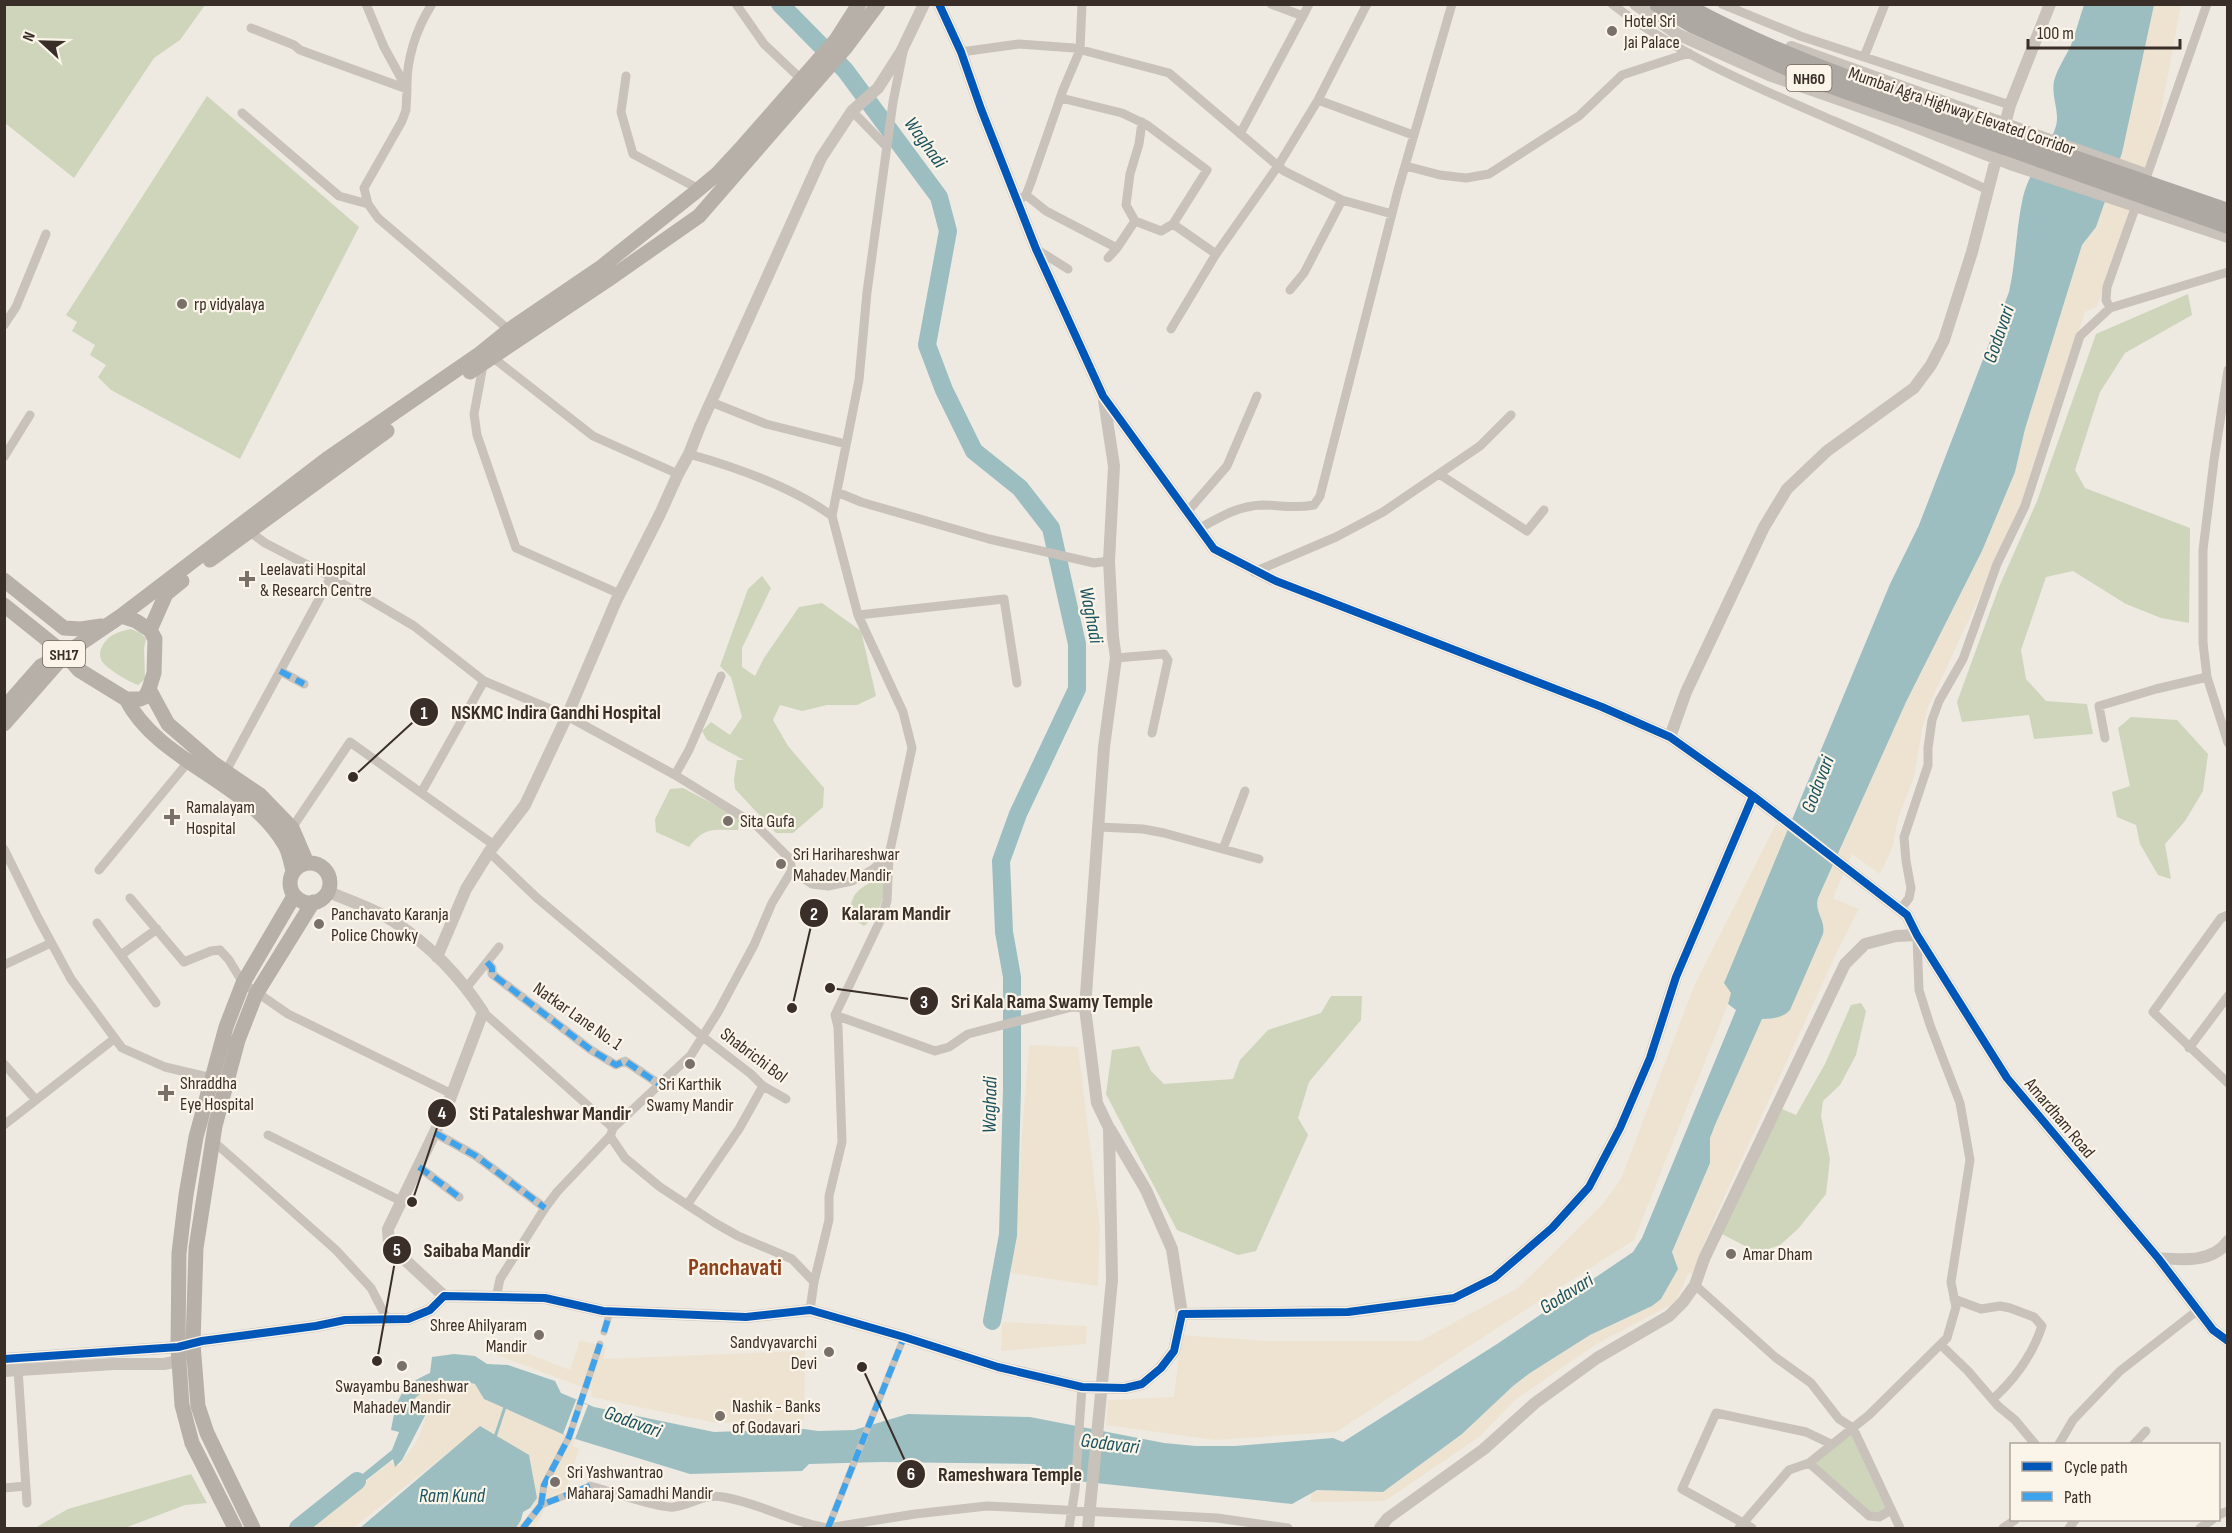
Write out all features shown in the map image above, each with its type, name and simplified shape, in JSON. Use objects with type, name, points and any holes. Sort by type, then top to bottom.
[{"type":"highway","name":"Mumbai Agra Highway Elevated Corridor","points":[[1657,4],[1694,26],[1814,80],[2228,226]]},
{"type":"highway","name":"Mumbai Agra Highway Elevated Corridor","points":[[1683,4],[1714,22],[1834,73],[2226,206]]},
{"type":"main road","points":[[841,44],[859,4]]},
{"type":"main road","points":[[150,630],[166,594],[446,388],[485,356],[509,330],[600,268],[699,189],[878,4]]},
{"type":"main road","points":[[4,708],[41,666],[65,654],[121,616],[294,483],[699,216],[809,77]]},
{"type":"main road","points":[[4,579],[64,628],[81,629],[105,626]]},
{"type":"main road","name":"SH17","points":[[4,605],[65,654],[79,670],[126,699]]},
{"type":"main road","points":[[121,616],[136,621],[150,630],[156,644],[156,662],[145,697],[126,699],[134,713],[155,735],[259,812],[286,846],[293,871],[290,884],[294,896],[306,903],[319,902],[329,892],[331,885],[328,872],[317,863],[307,863],[293,871]]},
{"type":"main road","points":[[4,724],[65,654]]},
{"type":"main road","points":[[149,689],[168,724],[189,744],[260,795],[292,828],[307,863]]},
{"type":"main road","points":[[234,1528],[192,1443],[182,1405],[183,1350],[179,1253],[196,1137],[226,1027],[243,983],[294,896]]},
{"type":"main road","points":[[252,1528],[207,1433],[183,1350],[213,1141],[238,1040],[256,994],[314,902]]},
{"type":"street","points":[[366,4],[384,47],[407,89]]},
{"type":"street","points":[[432,4],[418,32],[406,71],[406,110],[402,121],[364,188],[368,204],[378,218],[509,330]]},
{"type":"street","points":[[736,4],[764,44],[809,77]]},
{"type":"street","points":[[437,957],[466,889],[492,848],[525,805],[620,594],[689,454],[821,158],[852,111],[878,88],[905,44],[924,4]]},
{"type":"street","points":[[483,1012],[452,1094],[388,1229],[389,1245],[444,1296],[545,1298],[610,1312],[746,1317],[810,1310],[998,1367],[1082,1387],[1125,1388],[1142,1384],[1161,1368],[1173,1351],[1182,1314],[1172,1249],[1146,1190],[1109,1128],[1097,1103],[1085,1008],[1104,747],[1116,658],[1109,561],[1114,466],[1103,396],[1036,249],[1022,198],[981,109],[961,52],[939,4]]},
{"type":"street","points":[[1022,198],[1080,50],[1082,4]]},
{"type":"street","points":[[1271,4],[1303,16]]},
{"type":"street","points":[[1240,134],[1309,4]]},
{"type":"street","points":[[1171,329],[1216,254],[1278,166],[1318,100],[1367,4]]},
{"type":"street","points":[[1200,528],[1230,511],[1262,505],[1297,508],[1314,505],[1320,496],[1413,135],[1452,4]]},
{"type":"street","points":[[1612,4],[1655,34],[1689,53],[1780,97],[1988,190]]},
{"type":"street","points":[[1635,4],[1677,33],[1769,75],[1898,120],[1996,159],[2111,200],[2228,237]]},
{"type":"street","points":[[1698,4],[1720,18],[1782,44],[2025,130],[2226,206]]},
{"type":"street","points":[[1722,4],[1800,36],[2010,105]]},
{"type":"street","points":[[1864,57],[1885,4]]},
{"type":"street","points":[[1670,737],[1686,692],[1764,527],[1787,489],[1827,451],[1914,388],[1931,365],[1944,340],[1972,252],[2010,105],[2050,4]]},
{"type":"street","points":[[2110,308],[2106,300],[2107,287],[2207,4]]},
{"type":"street","points":[[251,28],[294,45],[300,50],[407,89]]},
{"type":"street","points":[[810,1310],[814,1282],[829,1220],[829,1196],[842,1142],[838,1027],[835,1015],[881,919],[887,901],[889,855],[912,748],[903,712],[858,615],[832,516],[859,380],[867,292],[893,102],[905,44]]},
{"type":"street","points":[[961,52],[1019,44],[1080,50],[1169,74],[1284,171],[1342,200],[1392,214]]},
{"type":"street","points":[[1406,166],[1440,175],[1466,178],[1489,174],[1579,116],[1622,75],[1689,53]]},
{"type":"street","points":[[626,76],[621,112],[633,154],[699,189]]},
{"type":"street","points":[[1060,98],[1122,113],[1142,122],[1207,170],[1173,224],[1161,231],[1135,221],[1126,205],[1130,174],[1139,144],[1142,122]]},
{"type":"street","points":[[1318,100],[1413,135]]},
{"type":"street","points":[[852,111],[888,144]]},
{"type":"street","points":[[242,113],[339,196],[368,204]]},
{"type":"street","points":[[1022,198],[1117,248]]},
{"type":"street","points":[[1290,290],[1304,273],[1342,200]]},
{"type":"street","points":[[1108,258],[1135,221]]},
{"type":"street","points":[[1173,224],[1216,254]]},
{"type":"street","points":[[4,325],[16,307],[46,234]]},
{"type":"street","points":[[1036,249],[1068,268]]},
{"type":"street","points":[[1900,910],[1909,898],[1911,888],[1904,837],[1928,765],[1928,748],[1936,710],[1963,659],[1997,564],[2025,506],[2080,336],[2110,308],[2228,272]]},
{"type":"street","points":[[620,594],[516,548],[477,435],[474,414],[485,356],[593,436],[678,474]]},
{"type":"street","points":[[2228,370],[2203,550],[2203,643],[2207,677],[2228,743]]},
{"type":"street","name":"Amardham Road","points":[[1103,396],[1214,549],[1254,572],[1602,707],[1670,737],[1753,796],[1907,915],[1917,935],[2007,1078],[2158,1258],[2213,1330],[2228,1341]]},
{"type":"street","points":[[1187,512],[1227,466],[1257,396]]},
{"type":"street","points":[[711,402],[766,424],[846,444]]},
{"type":"street","points":[[4,457],[30,415]]},
{"type":"street","points":[[1254,572],[1336,537],[1383,512],[1480,446],[1510,415]]},
{"type":"street","points":[[689,454],[751,474],[815,503],[832,516]]},
{"type":"street","points":[[1439,474],[1527,531],[1544,510]]},
{"type":"street","points":[[837,492],[861,502],[989,539],[1094,563],[1109,561]]},
{"type":"street","points":[[250,532],[414,626],[484,681],[567,716],[675,775],[756,825],[789,858],[792,870],[812,884],[828,886],[852,881],[872,870],[889,855]]},
{"type":"street","points":[[226,771],[331,577]]},
{"type":"street","points":[[858,615],[1004,599],[1017,683]]},
{"type":"street","points":[[1116,658],[1164,654],[1168,660],[1152,732]]},
{"type":"street","points":[[280,671],[303,684]]},
{"type":"street","points":[[675,775],[689,750],[721,675]]},
{"type":"street","points":[[2105,738],[2099,706],[2207,677]]},
{"type":"street","points":[[421,793],[484,681]]},
{"type":"street","name":"Shabrichi Bol","points":[[292,828],[350,742],[492,848],[537,898],[763,1086],[786,1099]]},
{"type":"street","points":[[99,870],[189,761]]},
{"type":"street","points":[[1223,849],[1245,791]]},
{"type":"street","points":[[1182,1314],[1348,1312],[1386,1309],[1454,1298],[1494,1278],[1552,1228],[1589,1187],[1620,1128],[1650,1058],[1676,977],[1753,796]]},
{"type":"street","points":[[1098,827],[1143,829],[1164,833],[1259,859]]},
{"type":"street","points":[[4,849],[71,980],[122,1048],[165,1067],[212,1078]]},
{"type":"street","points":[[496,1298],[500,1279],[557,1192],[612,1132],[691,1055],[723,1002],[754,945],[772,903],[792,870]]},
{"type":"street","points":[[329,892],[395,922],[437,957],[466,987],[483,1012],[612,1132],[625,1158],[660,1187],[738,1236],[792,1259],[814,1282]]},
{"type":"street","points":[[130,898],[184,962],[211,951],[220,950],[243,983],[288,1014],[452,1094]]},
{"type":"street","points":[[2228,915],[2221,918],[2153,1012],[2228,1083]]},
{"type":"street","points":[[97,922],[156,1003]]},
{"type":"street","points":[[121,955],[157,929]]},
{"type":"street","points":[[1380,1528],[1388,1518],[1484,1449],[1535,1403],[1597,1358],[1669,1316],[1683,1302],[1695,1285],[1704,1259],[1845,964],[1865,944],[1896,936],[1917,935],[1919,990],[1929,1025],[1960,1103],[1970,1160],[1951,1282],[1956,1307],[1947,1338],[1869,1415],[1809,1463],[1789,1470],[1741,1526]]},
{"type":"street","points":[[4,965],[51,943]]},
{"type":"street","points":[[466,987],[499,947]]},
{"type":"street","name":"Natkar Lane No. 1","points":[[487,962],[492,968],[492,974],[591,1050],[616,1065],[625,1061],[659,1084]]},
{"type":"street","points":[[2189,1048],[2228,996]]},
{"type":"street","points":[[835,1015],[936,1051],[949,1047],[969,1034],[1072,1007],[1085,1008]]},
{"type":"street","points":[[4,1125],[114,1039]]},
{"type":"street","points":[[4,1064],[36,1100]]},
{"type":"street","points":[[687,1206],[739,1129],[763,1086]]},
{"type":"street","points":[[1088,1528],[1112,1280],[1109,1128]]},
{"type":"street","points":[[435,1132],[476,1156],[545,1208]]},
{"type":"street","points":[[268,1135],[401,1201]]},
{"type":"street","points":[[213,1141],[336,1250],[371,1288],[387,1319]]},
{"type":"street","points":[[419,1167],[459,1197]]},
{"type":"street","points":[[2158,1258],[2189,1261],[2221,1251],[2228,1241]]},
{"type":"street","points":[[1695,1285],[1775,1357],[1811,1383],[1839,1419],[1853,1428],[1900,1528]]},
{"type":"street","points":[[4,1371],[164,1364],[183,1350],[202,1341],[345,1320],[408,1319],[430,1310],[444,1296]]},
{"type":"street","points":[[1954,1299],[1981,1309],[2000,1306],[2010,1308],[2034,1317],[2042,1326],[2028,1359],[2012,1381],[1993,1400]]},
{"type":"street","points":[[2060,1443],[2073,1420],[2120,1371],[2198,1310]]},
{"type":"street","points":[[604,1332],[610,1312]]},
{"type":"street","points":[[828,1528],[904,1337]]},
{"type":"street","points":[[523,1528],[541,1505],[549,1472],[569,1437],[600,1344]]},
{"type":"street","points":[[1941,1345],[2015,1420],[2034,1443]]},
{"type":"street","points":[[4,1359],[183,1350]]},
{"type":"street","points":[[18,1369],[27,1503]]},
{"type":"street","points":[[1070,1528],[1082,1387]]},
{"type":"street","points":[[1752,1528],[1741,1526],[1682,1489],[1716,1413],[1806,1432],[1831,1444]]},
{"type":"street","points":[[2135,1443],[2146,1431]]},
{"type":"street","points":[[1809,1463],[1869,1516],[1879,1517],[1891,1510]]},
{"type":"street","points":[[4,1488],[26,1486]]},
{"type":"street","points":[[541,1505],[590,1486],[674,1507],[701,1497],[721,1496],[758,1505],[815,1526],[828,1528],[915,1514],[987,1506],[1217,1518],[1288,1528]]},
{"type":"green space","points":[[4,5],[205,5],[180,40],[154,58],[74,178],[5,123]]},
{"type":"green space","points":[[207,96],[359,227],[240,459],[111,390],[98,377],[106,365],[90,355],[95,345],[72,331],[77,322],[66,315]]},
{"type":"green space","points":[[2188,294],[2192,315],[2125,353],[2100,392],[2075,470],[2085,488],[2190,528],[2189,623],[2161,618],[2126,604],[2073,571],[2046,577],[2021,650],[2026,679],[2046,701],[2087,704],[2093,734],[2034,739],[2029,715],[1962,722],[1957,702],[1999,587],[2037,501],[2096,334]]},
{"type":"green space","points":[[762,576],[771,588],[742,648],[742,667],[755,676],[764,658],[799,607],[822,603],[861,631],[876,696],[857,705],[827,705],[802,711],[780,705],[773,720],[788,746],[824,788],[823,807],[793,833],[776,833],[735,789],[737,760],[744,760],[707,740],[702,731],[711,722],[730,735],[742,717],[731,677],[720,666],[748,589]]},
{"type":"green space","points":[[131,629],[141,633],[146,639],[145,679],[138,685],[107,667],[100,656],[102,646],[109,638]]},
{"type":"green space","points":[[2131,717],[2177,720],[2208,754],[2203,791],[2185,821],[2165,844],[2171,879],[2158,875],[2140,844],[2136,825],[2117,817],[2112,792],[2130,786],[2118,728]]},
{"type":"green space","points":[[683,788],[740,818],[738,830],[705,832],[689,847],[656,832],[655,819],[670,789]]},
{"type":"green space","points":[[881,877],[886,885],[881,903],[877,912],[864,926],[850,917],[852,901],[858,891]]},
{"type":"green space","points":[[1331,996],[1362,996],[1361,1020],[1309,1082],[1298,1118],[1308,1135],[1256,1251],[1238,1255],[1177,1230],[1106,1094],[1112,1050],[1139,1046],[1151,1071],[1164,1084],[1233,1079],[1240,1060],[1268,1030],[1321,1013]]},
{"type":"green space","points":[[1861,1003],[1866,1011],[1856,1055],[1840,1085],[1823,1101],[1821,1116],[1830,1159],[1826,1194],[1798,1229],[1780,1245],[1752,1255],[1749,1248],[1720,1233],[1782,1109],[1796,1115],[1825,1064],[1851,1005]]},
{"type":"green space","points":[[1851,1432],[1888,1509],[1879,1515],[1870,1512],[1812,1463]]},
{"type":"green space","points":[[191,1474],[207,1503],[185,1505],[125,1528],[35,1528],[68,1509]]},
{"type":"shaded area","points":[[2154,5],[2181,5],[2156,139],[2097,306],[2085,312],[2026,497],[1928,707],[1914,778],[1898,818],[1893,846],[1880,874],[1852,854],[1833,898],[1859,909],[1715,1217],[1692,1275],[1688,1273],[1676,1302],[1595,1345],[1515,1400],[1479,1437],[1385,1501],[1310,1502],[1311,1494],[1317,1490],[1383,1492],[1462,1434],[1530,1373],[1590,1335],[1652,1306],[1710,1163],[1710,1138],[1715,1125],[1762,1018],[1816,907],[1906,702],[1982,551],[2015,472],[2025,429],[2082,245],[2096,227]]},
{"type":"shaded area","points":[[1776,824],[1787,831],[1760,896],[1728,1004],[1634,1240],[1336,1432],[1215,1440],[1106,1425],[1108,1400],[1174,1397],[1181,1335],[1267,1341],[1420,1341],[1518,1288],[1601,1206],[1621,1179],[1694,986]]},
{"type":"shaded area","points":[[1029,1045],[1078,1047],[1100,1227],[1098,1286],[1011,1273]]},
{"type":"shaded area","points":[[1002,1322],[1087,1326],[1086,1344],[1001,1351]]},
{"type":"shaded area","points":[[580,1340],[606,1347],[603,1359],[805,1351],[804,1420],[716,1423],[591,1397],[592,1391],[492,1353],[496,1341],[570,1370]]},
{"type":"shaded area","points":[[467,1382],[475,1384],[481,1391],[575,1439],[573,1446],[579,1449],[566,1490],[551,1496],[535,1528],[516,1528],[521,1520],[525,1523],[533,1511],[530,1508],[537,1498],[480,1427],[353,1528],[310,1528],[390,1462],[399,1466],[418,1439],[429,1408],[413,1400],[423,1391],[439,1384]]},
{"type":"water","points":[[2084,5],[2154,5],[2122,153],[2096,227],[2082,245],[2025,429],[2015,472],[1982,551],[1906,702],[1818,898],[1823,934],[1790,1010],[1781,1016],[1762,1019],[1715,1125],[1710,1138],[1710,1163],[1672,1252],[1678,1269],[1661,1299],[1652,1306],[1590,1335],[1530,1373],[1462,1434],[1383,1492],[1317,1490],[1292,1504],[1049,1478],[1035,1464],[881,1462],[809,1464],[802,1471],[690,1474],[569,1437],[484,1399],[475,1384],[450,1382],[426,1390],[413,1400],[429,1408],[402,1460],[395,1467],[393,1459],[342,1499],[338,1494],[392,1450],[399,1432],[391,1430],[401,1395],[412,1383],[430,1373],[432,1357],[454,1354],[475,1356],[487,1364],[508,1365],[555,1381],[561,1393],[594,1407],[714,1432],[854,1430],[908,1414],[1030,1417],[1164,1443],[1196,1446],[1235,1446],[1333,1438],[1343,1442],[1497,1344],[1633,1252],[1642,1238],[1736,1010],[1728,1004],[1731,993],[1724,983],[1890,584],[1919,525],[2009,292],[2023,197],[2056,126],[2054,81],[2073,40]]},
{"type":"water","name":"Ram Kund","points":[[480,1426],[529,1455],[537,1498],[530,1508],[523,1512],[516,1528],[360,1528]]},
{"type":"pier","points":[[576,1400],[588,1405],[575,1439],[563,1434]]},
{"type":"waterway","name":"Waghadi","points":[[780,4],[845,70],[939,197],[948,231],[927,345],[944,390],[974,451],[1020,488],[1051,528],[1077,644],[1077,689],[1018,814],[1001,861],[1004,932],[1012,977],[1012,1089],[1008,1235],[992,1321]]},
{"type":"waterway","points":[[495,1437],[505,1407]]},
{"type":"waterway","name":"Godavari","points":[[298,1528],[357,1481]]},
{"type":"marked path","points":[[280,671],[304,684]]},
{"type":"marked path","points":[[487,962],[492,968],[492,974],[591,1050],[616,1065],[625,1061],[659,1084]]},
{"type":"marked path","points":[[435,1133],[476,1156],[545,1208]]},
{"type":"marked path","points":[[419,1167],[459,1197]]},
{"type":"marked path","points":[[604,1332],[610,1312]]},
{"type":"marked path","points":[[828,1528],[904,1337]]},
{"type":"marked path","points":[[541,1505],[544,1485],[569,1437],[600,1344]]},
{"type":"marked path","points":[[523,1528],[541,1505],[590,1486]]},
{"type":"cycle path","points":[[939,4],[961,52],[1036,249],[1103,396],[1214,549],[1276,581],[1602,707],[1670,737],[1753,796],[1907,915],[1917,935],[2007,1078],[2158,1258],[2213,1330],[2228,1341]]},
{"type":"cycle path","points":[[4,1359],[178,1347],[202,1341],[345,1320],[408,1319],[430,1310],[444,1296],[545,1298],[603,1311],[746,1317],[810,1310],[998,1367],[1082,1387],[1125,1388],[1142,1384],[1161,1368],[1174,1351],[1182,1314],[1348,1312],[1454,1298],[1494,1278],[1552,1228],[1589,1187],[1620,1128],[1650,1058],[1676,977],[1753,796]]},
{"type":"place","name":"Hotel Sri Jai Palace","points":[[1612,31]]},
{"type":"place","name":"rp vidyalaya","points":[[182,304]]},
{"type":"place","name":"Leelavati Hospital & Research Centre","points":[[247,579]]},
{"type":"place","name":"NSKMC Indira Gandhi Hospital","points":[[353,777]]},
{"type":"place","name":"Ramalayam Hospital","points":[[172,817]]},
{"type":"place","name":"Sita Gufa","points":[[728,821]]},
{"type":"place","name":"Sri Harihareshwar Mahadev Mandir","points":[[781,864]]},
{"type":"place","name":"Panchavato Karanja Police Chowky","points":[[319,924]]},
{"type":"place","name":"Sri Kala Rama Swamy Temple","points":[[830,988]]},
{"type":"place","name":"Kalaram Mandir","points":[[792,1008]]},
{"type":"place","name":"Sri Karthik Swamy Mandir","points":[[690,1064]]},
{"type":"place","name":"Shraddha Eye Hospital","points":[[166,1093]]},
{"type":"place","name":"Sti Pataleshwar Mandir","points":[[412,1202]]},
{"type":"place","name":"Amar Dham","points":[[1731,1254]]},
{"type":"place","name":"Shree Ahilyaram Mandir","points":[[539,1335]]},
{"type":"place","name":"Sandvyavarchi Devi","points":[[829,1352]]},
{"type":"place","name":"Saibaba Mandir","points":[[377,1361]]},
{"type":"place","name":"Swayambu Baneshwar Mahadev Mandir","points":[[402,1366]]},
{"type":"place","name":"Rameshwara Temple","points":[[862,1367]]},
{"type":"place","name":"Nashik - Banks of Godavari","points":[[720,1416]]},
{"type":"place","name":"Sri Yashwantrao Maharaj Samadhi Mandir","points":[[555,1482]]},
{"type":"district","name":"Panchavati","points":[[735,1267]]}]
